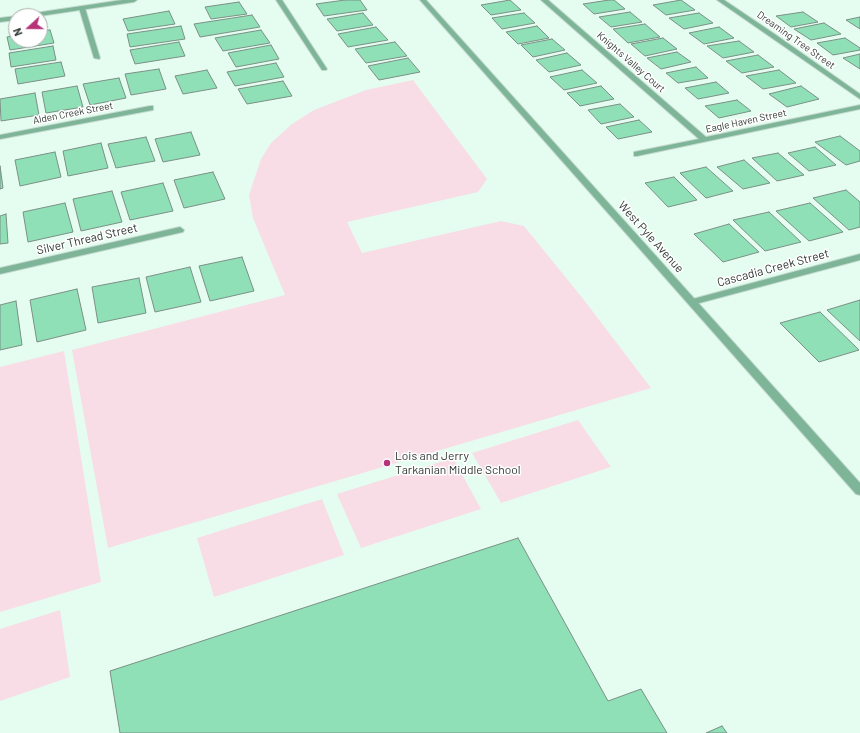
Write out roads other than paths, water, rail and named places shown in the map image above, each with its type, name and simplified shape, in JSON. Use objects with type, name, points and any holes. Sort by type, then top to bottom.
[{"type":"street","points":[[48,13],[134,0]]},
{"type":"street","points":[[279,0],[324,69]]},
{"type":"street","name":"West Pyle Avenue","points":[[423,0],[860,492]]},
{"type":"street","name":"Knights Valley Court","points":[[544,0],[705,140]]},
{"type":"street","name":"Dreaming Tree Street","points":[[720,0],[860,97]]},
{"type":"street","points":[[82,8],[97,58]]},
{"type":"street","name":"Eagle Haven Street","points":[[637,154],[860,107]]},
{"type":"street","name":"Alden Creek Street","points":[[0,137],[150,108]]},
{"type":"street","name":"Silver Thread Street","points":[[0,271],[180,230]]},
{"type":"street","name":"Cascadia Creek Street","points":[[692,302],[860,257]]},
{"type":"place","name":"Lois and Jerry Tarkanian Middle School","points":[[387,463]]}]
